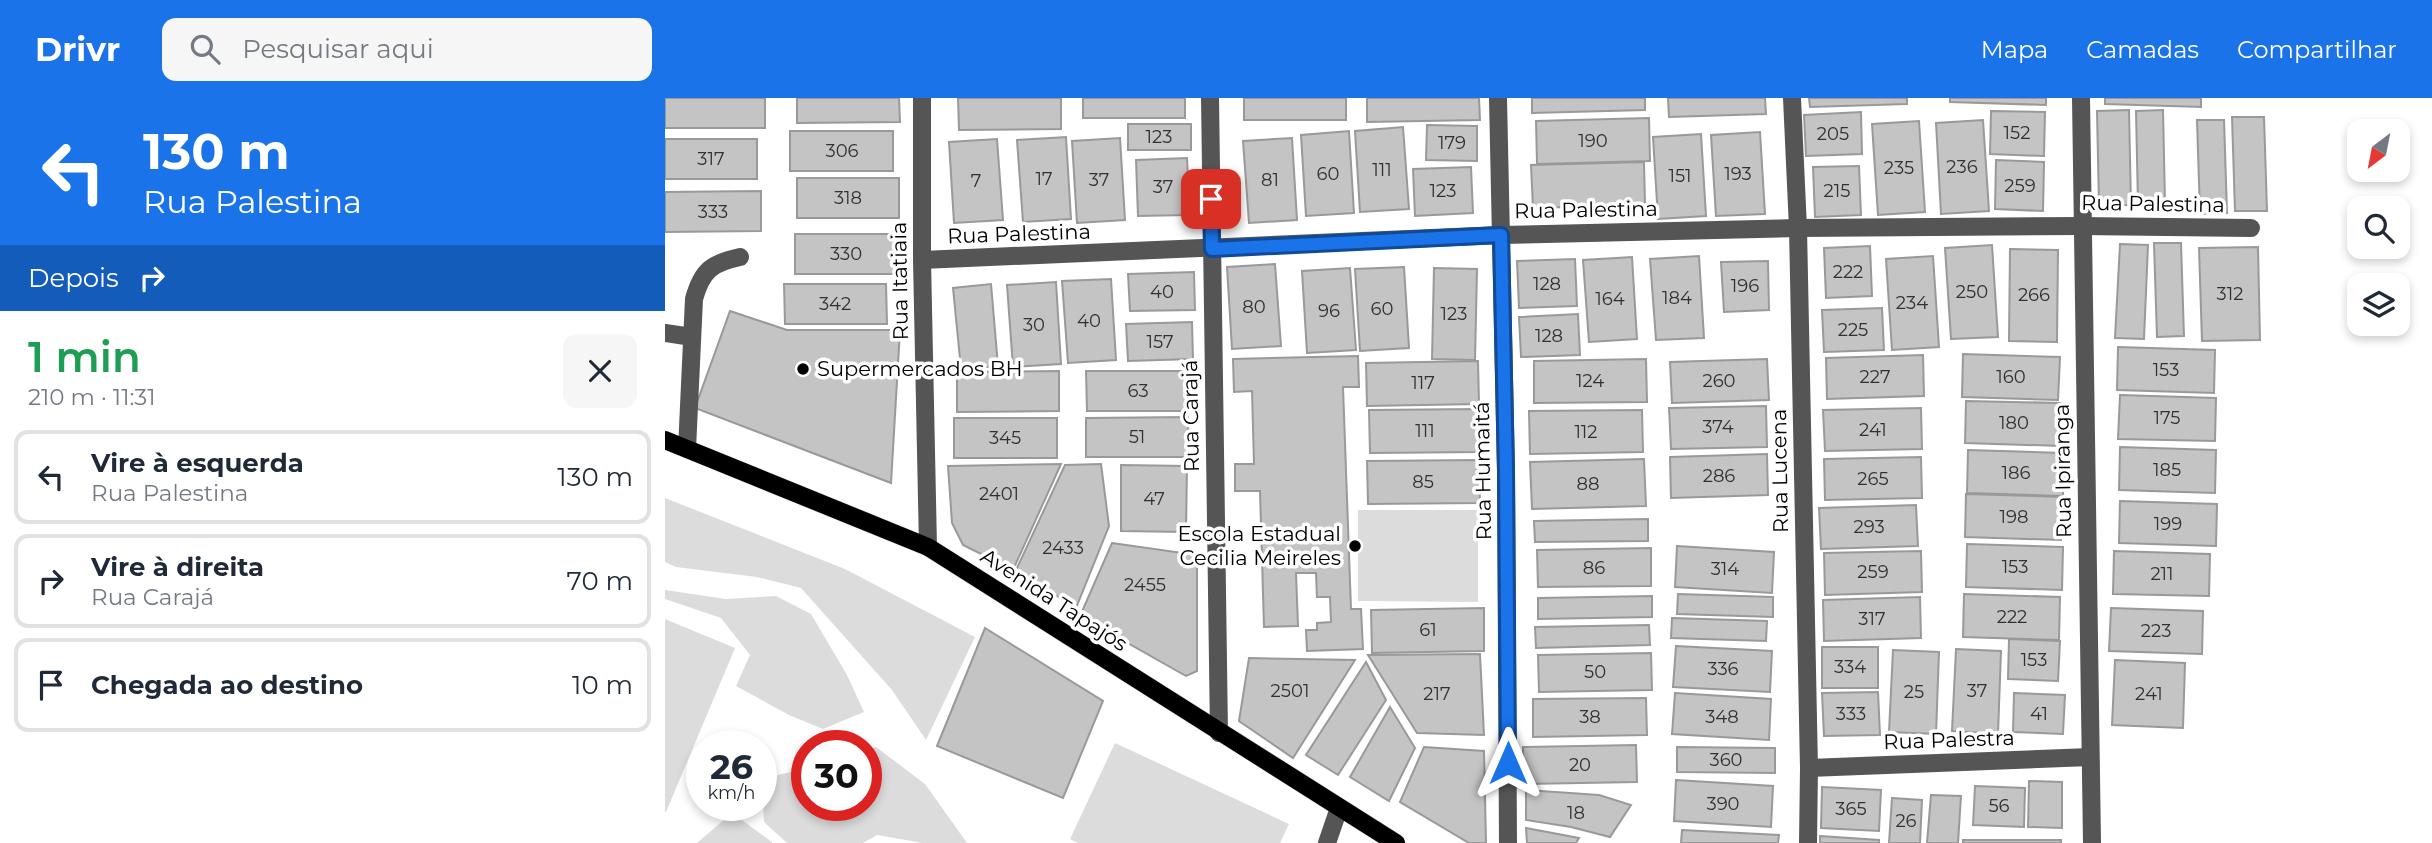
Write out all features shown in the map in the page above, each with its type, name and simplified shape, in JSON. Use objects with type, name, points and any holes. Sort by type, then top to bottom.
[{"type":"main road","name":"Avenida Tapajós","points":[[665,440],[929,547],[1396,843]]},
{"type":"street","name":"Rua Itatiaia","points":[[922,98],[922,260],[929,547]]},
{"type":"street","name":"Rua Carajá","points":[[1210,98],[1219,733]]},
{"type":"street","name":"Rua Humaitá","points":[[1498,98],[1506,471],[1508,843]]},
{"type":"street","name":"Rua Lucena","points":[[1792,98],[1798,228],[1809,768],[1808,843]]},
{"type":"street","name":"Rua Ipiranga","points":[[2081,98],[2092,843]]},
{"type":"street","name":"Rua Palestina","points":[[922,260],[1501,235],[1798,228],[2251,228]]},
{"type":"street","points":[[687,449],[694,299],[698,284],[708,270],[720,261],[740,257]]},
{"type":"street","points":[[665,333],[692,337]]},
{"type":"street","name":"Rua Palestra","points":[[1809,768],[2090,757]]},
{"type":"street","points":[[1327,843],[1339,808]]},
{"type":"shaded area","points":[[665,498],[845,569],[975,637],[926,740],[892,690],[801,588],[757,577],[676,567],[665,562]]},
{"type":"shaded area","points":[[1358,510],[1478,510],[1478,602],[1358,601]]},
{"type":"shaded area","points":[[665,590],[726,599],[776,596],[811,614],[847,675],[864,712],[823,729],[789,715],[736,686],[750,655],[721,618],[665,599]]},
{"type":"shaded area","points":[[665,619],[735,648],[700,730],[686,730],[686,764],[665,812]]},
{"type":"shaded area","points":[[1115,743],[1289,824],[1280,843],[1078,843],[1070,839]]},
{"type":"shaded area","points":[[882,752],[925,784],[967,843],[923,843],[877,835],[863,843],[787,843],[764,822],[777,821],[777,775],[791,772],[791,821],[882,821]]},
{"type":"shaded area","points":[[723,821],[743,821],[772,842],[772,843],[697,843]]},
{"type":"building","points":[[665,98],[765,98],[765,128],[665,128]]},
{"type":"building","points":[[797,98],[899,98],[900,122],[797,123]]},
{"type":"building","points":[[958,98],[1061,98],[1061,129],[959,130]]},
{"type":"building","points":[[1083,98],[1185,98],[1185,118],[1083,118]]},
{"type":"building","points":[[1244,98],[1346,98],[1346,120],[1244,120]]},
{"type":"building","points":[[1367,98],[1479,98],[1480,120],[1367,122]]},
{"type":"building","points":[[1532,98],[1645,98],[1645,110],[1532,113]]},
{"type":"building","points":[[1668,98],[1765,98],[1766,114],[1669,117]]},
{"type":"building","points":[[1809,98],[1907,98],[1907,104],[1810,107]]},
{"type":"building","points":[[1950,98],[2046,98],[2046,105],[1950,102]]},
{"type":"building","points":[[2105,98],[2201,98],[2201,107],[2105,104]]},
{"type":"building","points":[[2129,110],[2131,205],[2099,205],[2097,111]]},
{"type":"building","points":[[2163,110],[2165,204],[2138,205],[2136,111]]},
{"type":"building","points":[[1991,111],[2045,112],[2044,156],[1990,154]]},
{"type":"building","points":[[1861,112],[1862,154],[1806,156],[1804,115]]},
{"type":"building","points":[[2232,117],[2264,117],[2267,211],[2235,211]]},
{"type":"building","points":[[1649,118],[1650,161],[1537,164],[1536,121]]},
{"type":"building","points":[[1983,120],[1989,211],[1941,214],[1936,123]]},
{"type":"building","points":[[2197,120],[2224,120],[2227,213],[2200,214]]},
{"type":"building","points":[[1919,121],[1925,212],[1878,215],[1872,124]]},
{"type":"building","points":[[1128,124],[1191,124],[1191,150],[1128,150]]},
{"type":"building","points":[[1427,125],[1477,126],[1477,161],[1426,160]]},
{"type":"building","points":[[1403,127],[1409,209],[1360,212],[1355,131]]},
{"type":"building","points":[[790,131],[893,131],[893,171],[790,171]]},
{"type":"building","points":[[1349,131],[1354,213],[1306,216],[1301,135]]},
{"type":"building","points":[[1760,132],[1765,214],[1716,216],[1711,135]]},
{"type":"building","points":[[1701,134],[1706,216],[1658,219],[1653,137]]},
{"type":"building","points":[[1066,137],[1071,219],[1023,222],[1017,140]]},
{"type":"building","points":[[1120,138],[1125,220],[1077,223],[1072,141]]},
{"type":"building","points":[[1292,138],[1297,220],[1249,223],[1243,141]]},
{"type":"building","points":[[665,139],[757,139],[757,179],[665,179]]},
{"type":"building","points":[[997,139],[1003,220],[954,223],[949,142]]},
{"type":"building","points":[[1187,158],[1190,215],[1138,216],[1136,160]]},
{"type":"building","points":[[1996,160],[2044,162],[2043,211],[1995,209]]},
{"type":"building","points":[[1644,162],[1645,205],[1533,208],[1531,165]]},
{"type":"building","points":[[1859,166],[1861,215],[1815,217],[1813,167]]},
{"type":"building","points":[[1471,167],[1473,213],[1415,216],[1413,169]]},
{"type":"building","points":[[797,178],[899,178],[899,218],[797,218]]},
{"type":"building","points":[[761,191],[761,231],[665,232],[665,192]]},
{"type":"building","points":[[795,234],[897,234],[897,274],[795,274]]},
{"type":"building","points":[[2154,243],[2181,243],[2184,336],[2157,337]]},
{"type":"building","points":[[2120,244],[2148,245],[2144,339],[2115,338]]},
{"type":"building","points":[[1992,245],[1998,337],[1951,339],[1945,248]]},
{"type":"building","points":[[1870,246],[1872,296],[1826,298],[1824,248]]},
{"type":"building","points":[[2258,247],[2260,340],[2202,341],[2199,248]]},
{"type":"building","points":[[2010,249],[2058,250],[2057,342],[2009,341]]},
{"type":"building","points":[[1699,256],[1704,338],[1656,340],[1650,259]]},
{"type":"building","points":[[1933,256],[1939,347],[1892,350],[1886,259]]},
{"type":"building","points":[[1632,257],[1637,339],[1589,342],[1583,260]]},
{"type":"building","points":[[1575,259],[1577,306],[1519,308],[1517,261]]},
{"type":"building","points":[[1768,261],[1769,310],[1724,312],[1721,262]]},
{"type":"building","points":[[1275,264],[1281,346],[1232,349],[1227,267]]},
{"type":"building","points":[[1404,267],[1409,348],[1360,351],[1355,269]]},
{"type":"building","points":[[1350,268],[1356,350],[1307,353],[1302,271]]},
{"type":"building","points":[[1434,268],[1477,269],[1475,360],[1432,359]]},
{"type":"building","points":[[1194,272],[1195,310],[1130,311],[1128,274]]},
{"type":"building","points":[[1111,279],[1116,360],[1068,363],[1062,281]]},
{"type":"building","points":[[1056,282],[1061,364],[1013,367],[1007,285]]},
{"type":"building","points":[[784,284],[886,284],[887,324],[785,324]]},
{"type":"building","points":[[991,284],[998,366],[961,369],[953,288]]},
{"type":"building","points":[[1882,308],[1884,350],[1824,352],[1822,310]]},
{"type":"building","name":"Supermercados BH","points":[[730,311],[787,330],[900,330],[891,483],[695,408]]},
{"type":"building","points":[[1578,314],[1580,355],[1521,357],[1519,317]]},
{"type":"building","points":[[1192,322],[1193,359],[1128,361],[1126,324]]},
{"type":"building","points":[[2118,347],[2215,350],[2214,393],[2117,390]]},
{"type":"building","points":[[1963,354],[2060,357],[2058,400],[1962,397]]},
{"type":"building","points":[[1923,355],[1924,396],[1827,399],[1826,358]]},
{"type":"building","points":[[1358,356],[1359,387],[1343,387],[1351,609],[1361,609],[1363,649],[1307,651],[1306,630],[1317,630],[1317,623],[1331,622],[1330,597],[1317,597],[1316,573],[1296,573],[1298,626],[1264,627],[1260,491],[1235,491],[1235,464],[1254,464],[1252,391],[1234,392],[1233,359]]},
{"type":"building","points":[[1646,359],[1647,402],[1534,403],[1534,361]]},
{"type":"building","points":[[1767,359],[1769,400],[1672,403],[1670,362]]},
{"type":"building","points":[[1478,361],[1479,404],[1367,406],[1366,363]]},
{"type":"building","points":[[1059,371],[1059,411],[957,412],[957,372]]},
{"type":"building","points":[[1086,371],[1189,371],[1189,411],[1087,411]]},
{"type":"building","points":[[2120,395],[2216,398],[2215,441],[2118,439]]},
{"type":"building","points":[[1966,401],[2062,403],[2061,446],[1965,443]]},
{"type":"building","points":[[1766,406],[1767,447],[1671,449],[1669,408]]},
{"type":"building","points":[[1921,408],[1922,449],[1825,451],[1823,410]]},
{"type":"building","points":[[1481,409],[1482,452],[1370,453],[1369,410]]},
{"type":"building","points":[[1642,410],[1643,452],[1530,454],[1529,411]]},
{"type":"building","points":[[1188,417],[1189,457],[1086,457],[1086,418]]},
{"type":"building","points":[[954,418],[1057,418],[1057,458],[954,458]]},
{"type":"building","points":[[2120,447],[2216,450],[2215,493],[2119,490]]},
{"type":"building","points":[[1968,450],[2064,453],[2063,496],[1967,493]]},
{"type":"building","points":[[1767,454],[1768,495],[1671,498],[1670,457]]},
{"type":"building","points":[[1921,457],[1922,498],[1825,500],[1824,459]]},
{"type":"building","points":[[1644,459],[1646,506],[1532,509],[1530,462]]},
{"type":"building","points":[[1479,460],[1480,503],[1368,504],[1367,461]]},
{"type":"building","points":[[1061,464],[1013,570],[963,545],[952,523],[948,466]]},
{"type":"building","points":[[1101,464],[1109,526],[1076,608],[1016,570],[1065,465]]},
{"type":"building","points":[[1121,465],[1187,466],[1186,532],[1121,531]]},
{"type":"building","points":[[1966,494],[2063,497],[2061,540],[1965,537]]},
{"type":"building","points":[[2120,501],[2217,504],[2216,546],[2119,543]]},
{"type":"building","points":[[1916,505],[1918,546],[1821,549],[1819,508]]},
{"type":"building","points":[[1648,519],[1648,541],[1535,542],[1534,521]]},
{"type":"building","points":[[1112,543],[1197,555],[1197,671],[1186,676],[1080,616]]},
{"type":"building","points":[[1967,544],[2063,547],[2062,590],[1966,587]]},
{"type":"building","points":[[1677,546],[1774,552],[1772,593],[1675,587]]},
{"type":"building","points":[[1651,548],[1651,586],[1538,587],[1537,550]]},
{"type":"building","points":[[1921,551],[1922,592],[1825,595],[1824,553]]},
{"type":"building","points":[[2114,551],[2210,554],[2209,596],[2113,594]]},
{"type":"building","points":[[1678,594],[1773,597],[1773,617],[1677,614]]},
{"type":"building","points":[[1964,594],[2060,597],[2059,640],[1963,637]]},
{"type":"building","points":[[1652,596],[1652,617],[1538,619],[1538,598]]},
{"type":"building","points":[[1920,597],[1921,638],[1824,641],[1823,600]]},
{"type":"building","points":[[1484,608],[1484,651],[1372,653],[1371,610]]},
{"type":"building","points":[[2111,608],[2203,611],[2202,654],[2109,651]]},
{"type":"building","points":[[1672,618],[1767,621],[1766,641],[1671,638]]},
{"type":"building","points":[[1649,625],[1650,645],[1536,648],[1535,627]]},
{"type":"building","points":[[985,628],[1103,701],[1063,798],[937,746]]},
{"type":"building","points":[[2009,639],[2060,641],[2058,681],[2008,679]]},
{"type":"building","points":[[1676,646],[1772,651],[1770,692],[1673,687]]},
{"type":"building","points":[[1822,647],[1878,647],[1878,688],[1822,688]]},
{"type":"building","points":[[1956,649],[2001,651],[1998,734],[1952,731]]},
{"type":"building","points":[[1893,650],[1939,652],[1936,734],[1889,732]]},
{"type":"building","points":[[1651,653],[1652,690],[1539,692],[1538,655]]},
{"type":"building","points":[[1480,654],[1484,735],[1417,733],[1368,655]]},
{"type":"building","points":[[1249,658],[1355,660],[1293,758],[1239,721]]},
{"type":"building","points":[[2115,660],[2185,663],[2183,728],[2112,725]]},
{"type":"building","points":[[1366,662],[1386,700],[1338,775],[1306,755]]},
{"type":"building","points":[[1878,692],[1880,735],[1824,736],[1822,693]]},
{"type":"building","points":[[1675,693],[1771,699],[1769,740],[1672,734]]},
{"type":"building","points":[[2014,693],[2065,695],[2063,734],[2013,732]]},
{"type":"building","points":[[1646,698],[1647,735],[1533,737],[1533,699]]},
{"type":"building","points":[[1390,707],[1415,748],[1389,801],[1350,777]]},
{"type":"building","points":[[1636,745],[1637,782],[1523,784],[1523,747]]},
{"type":"building","points":[[1424,747],[1484,751],[1486,843],[1469,843],[1400,802]]},
{"type":"building","points":[[1677,747],[1775,748],[1775,773],[1677,772]]},
{"type":"building","points":[[1676,780],[1773,786],[1771,827],[1674,821]]},
{"type":"building","points":[[2029,781],[2062,782],[2062,828],[2028,827]]},
{"type":"building","points":[[1975,786],[2025,788],[2024,827],[1973,825]]},
{"type":"building","points":[[1822,787],[1881,790],[1879,831],[1821,828]]},
{"type":"building","points":[[1526,790],[1599,795],[1631,805],[1610,837],[1526,820]]},
{"type":"building","points":[[1931,795],[1961,796],[1958,843],[1927,843]]},
{"type":"building","points":[[1892,798],[1922,800],[1920,843],[1889,843]]},
{"type":"building","points":[[1526,828],[1579,838],[1576,843],[1527,843]]},
{"type":"building","points":[[1682,830],[1779,835],[1778,843],[1681,843]]},
{"type":"building","points":[[1820,836],[1879,840],[1879,843],[1820,843]]},
{"type":"building","points":[[1963,840],[2061,840],[2061,843],[1963,843]]},
{"type":"place","name":"Supermercados BH","points":[[803,369]]},
{"type":"place","name":"Escola Estadual Cecilia Meireles","points":[[1355,546]]},
{"type":"route","points":[[1211,199],[1212,249],[1501,235],[1508,763]]}]
